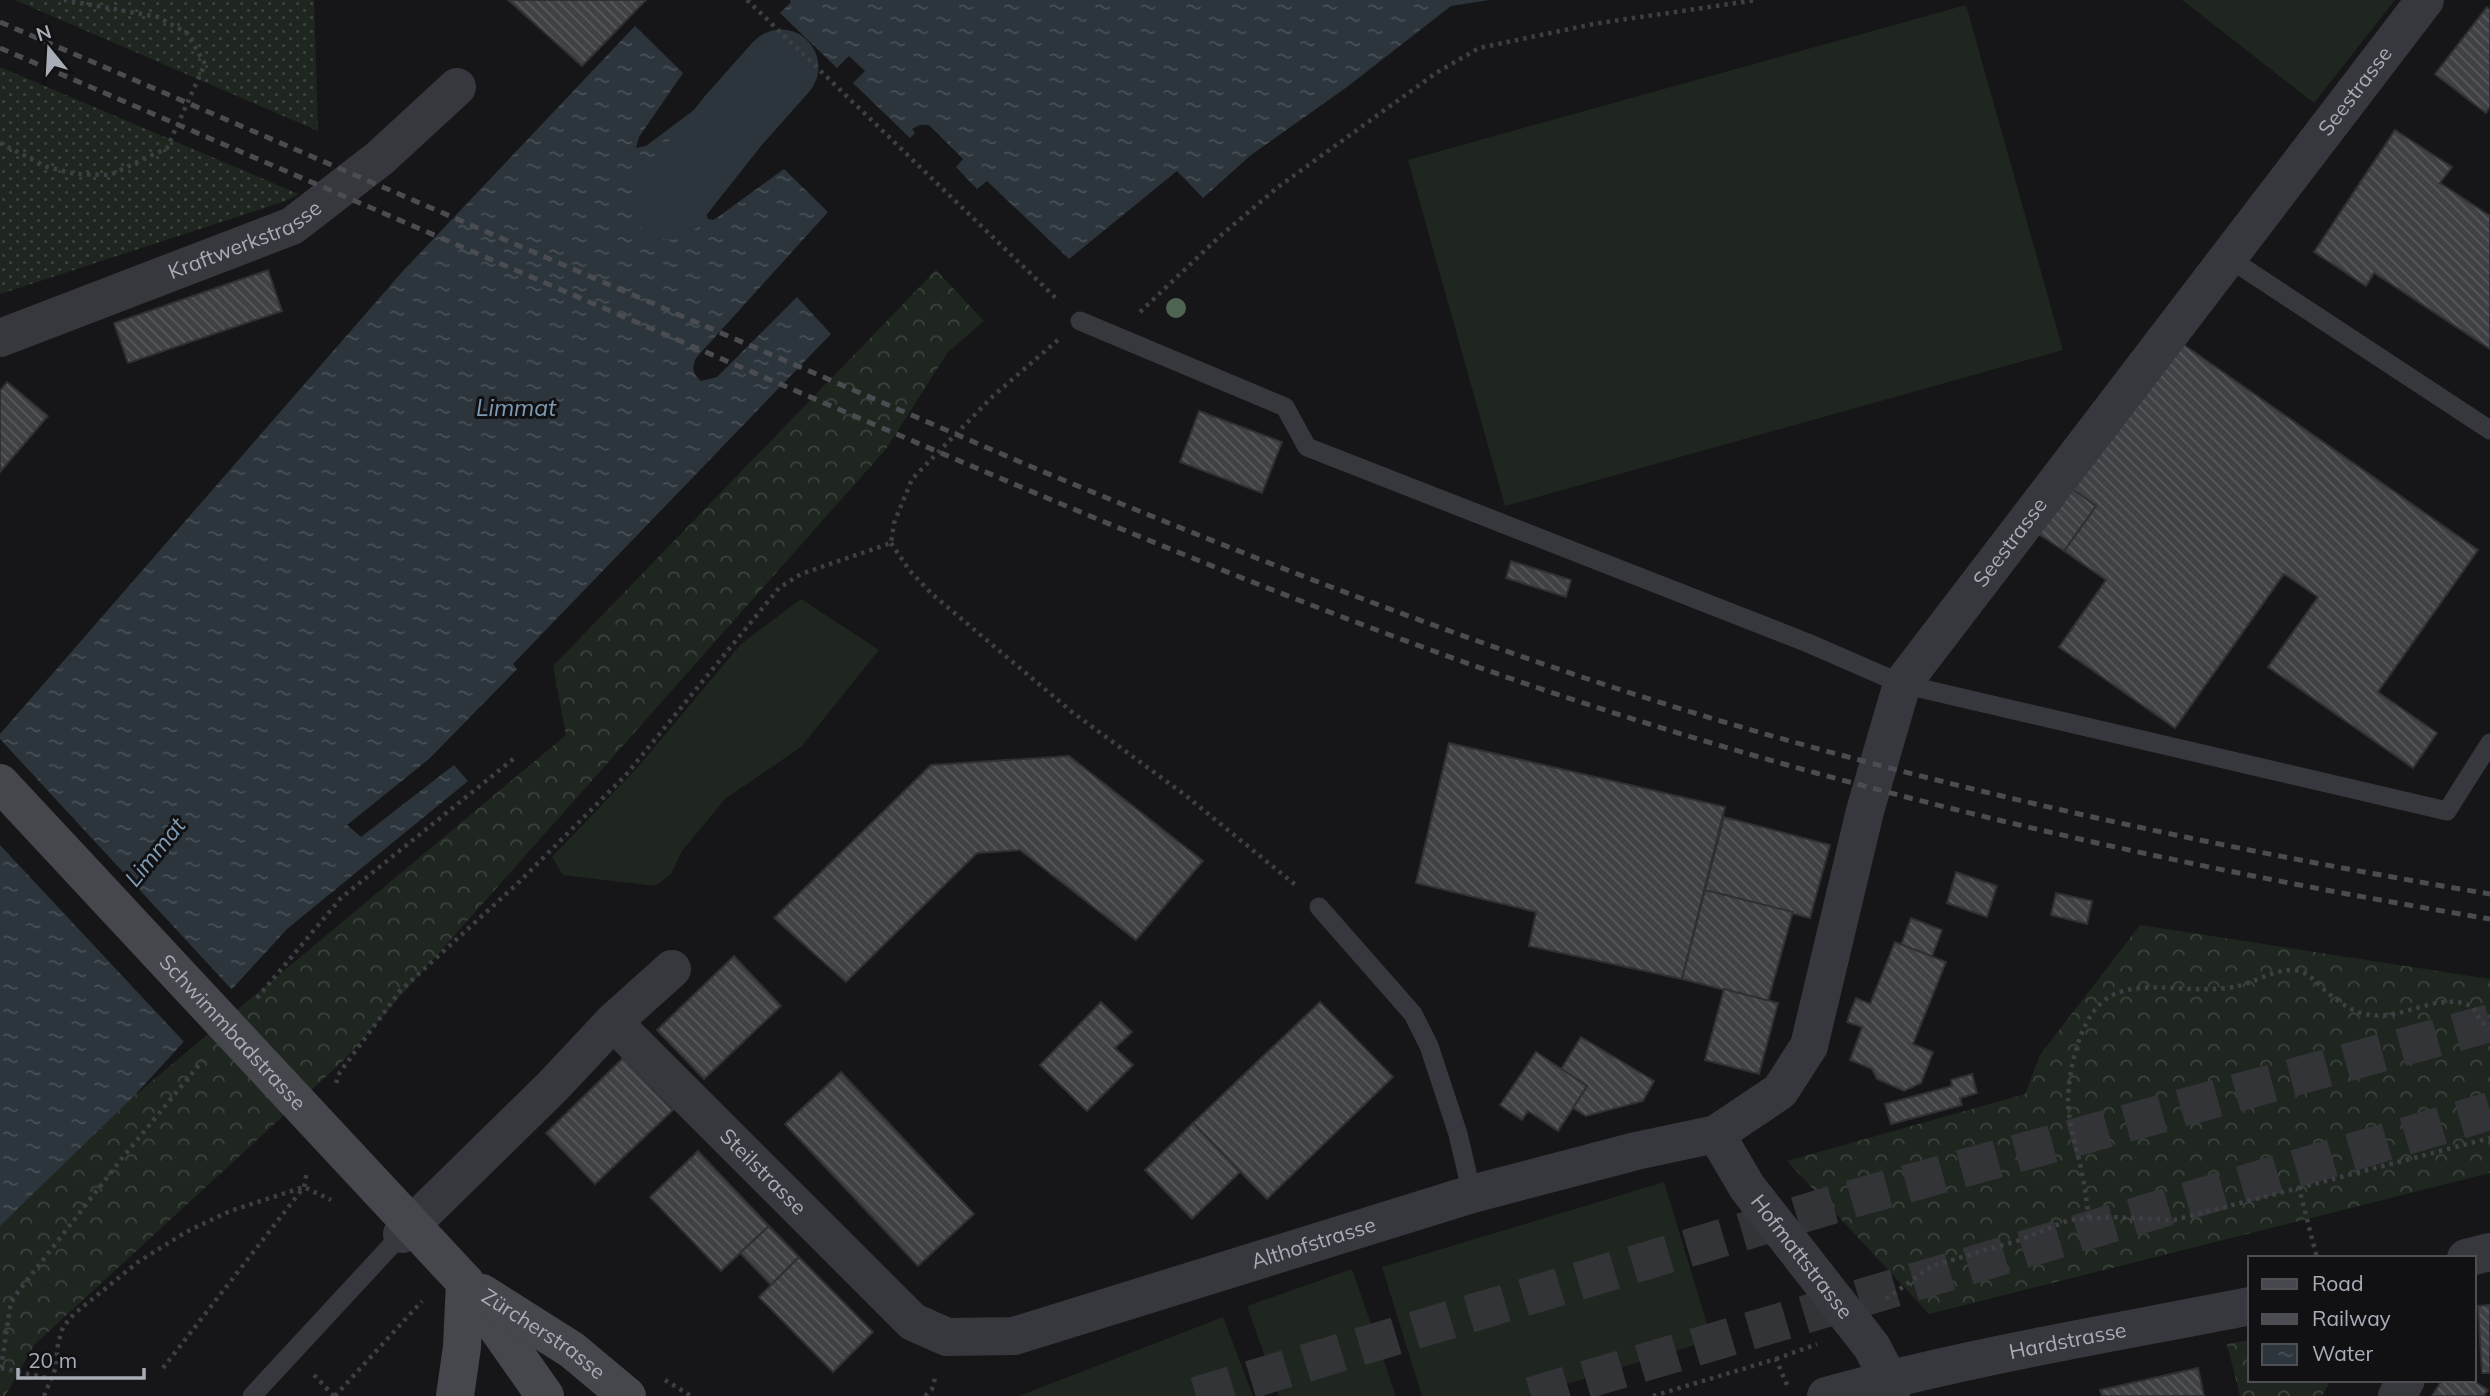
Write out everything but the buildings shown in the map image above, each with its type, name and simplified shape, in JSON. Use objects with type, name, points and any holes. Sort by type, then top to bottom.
[{"type":"main road","name":"Schwimmbadstrasse","points":[[0,783],[465,1282]]},
{"type":"main road","name":"Zürcherstrasse","points":[[465,1282],[643,1392]]},
{"type":"main road","name":"Zürcherstrasse","points":[[465,1282],[545,1396]]},
{"type":"main road","points":[[455,1396],[461,1358],[465,1282]]},
{"type":"street","name":"Seestrasse","points":[[1716,1134],[1780,1091],[1809,1046],[1865,811],[1902,684],[2425,0]]},
{"type":"street","name":"Kraftwerkstrasse","points":[[0,338],[292,226],[380,159],[457,88]]},
{"type":"street","points":[[402,1234],[553,1086],[613,1022],[672,969]]},
{"type":"street","name":"Steilstrasse","points":[[613,1022],[913,1322]]},
{"type":"street","name":"Althofstrasse","points":[[913,1322],[947,1337],[1013,1336],[1472,1194],[1636,1151],[1716,1134]]},
{"type":"street","name":"Hofmattstrasse","points":[[1716,1134],[1747,1187],[1872,1348],[1889,1387]]},
{"type":"street","name":"Hardstrasse","points":[[1889,1387],[2248,1306]]},
{"type":"street","points":[[1826,1396],[1889,1387]]},
{"type":"lane","points":[[2227,257],[2490,430]]},
{"type":"lane","points":[[1080,321],[1285,407],[1307,447],[1808,643],[1902,684],[2447,811],[2490,743]]},
{"type":"lane","points":[[1319,907],[1413,1014],[1438,1071],[1458,1134],[1472,1194]]},
{"type":"lane","points":[[252,1396],[402,1234]]},
{"type":"path","points":[[0,143],[47,167],[75,174],[110,174],[167,148],[205,64],[187,33],[158,17],[64,0]]},
{"type":"path","points":[[747,0],[1080,321]]},
{"type":"path","points":[[1319,907],[1285,874],[1185,795],[1072,712],[932,594],[910,571],[891,543],[894,523],[912,479],[993,396],[1080,321],[1137,315],[1218,237],[1278,187],[1436,73],[1479,48],[1593,24],[1757,0]]},
{"type":"path","points":[[331,1094],[340,1072],[400,991],[594,809],[625,776],[779,588],[801,574],[891,543]]},
{"type":"path","points":[[2089,1218],[2085,1183],[2071,1128],[2068,1102],[2080,1036],[2089,1016],[2100,1003],[2115,993],[2137,988],[2210,990],[2237,987],[2284,971],[2299,971],[2351,1009],[2365,1014],[2378,1016],[2456,1001],[2473,1007],[2481,1022],[2490,1028]]},
{"type":"path","points":[[1653,1396],[1799,1352],[1854,1324],[1912,1278],[1932,1266],[2020,1240],[2069,1220],[2174,1220],[2490,1138]]},
{"type":"path","points":[[163,1368],[304,1187],[308,1163]]},
{"type":"path","points":[[44,1396],[52,1379],[63,1327],[74,1314],[138,1262],[230,1211],[304,1187],[329,1199]]},
{"type":"path","points":[[2299,1188],[2316,1256]]},
{"type":"path","points":[[335,1396],[400,1324]]},
{"type":"path","points":[[1776,1359],[1790,1396]]},
{"type":"path","points":[[0,1368],[52,1379]]},
{"type":"path","points":[[643,1392],[665,1380],[691,1396]]},
{"type":"green space","points":[[15,0],[314,0],[318,131]]},
{"type":"green space","points":[[2182,0],[2395,0],[2314,103]]},
{"type":"green space","points":[[1966,5],[2063,350],[1505,506],[1408,160]]},
{"type":"green space","points":[[0,67],[299,194],[283,202],[0,294]]},
{"type":"green space","points":[[936,270],[984,321],[948,352],[886,449],[344,1060],[35,1344],[5,1396],[0,1396],[0,1226],[134,1096],[566,735],[553,666]]},
{"type":"green space","points":[[801,599],[879,650],[801,747],[725,799],[682,851],[671,874],[655,886],[563,875],[552,857],[637,768],[741,644]]},
{"type":"green space","points":[[2140,925],[2490,979],[2490,1173],[1929,1314],[1787,1161],[2025,1094],[2040,1055]]},
{"type":"green space","points":[[1664,1182],[1712,1340],[1527,1396],[1422,1396],[1382,1267]]},
{"type":"green space","points":[[1352,1269],[1396,1396],[1279,1396],[1247,1306]]},
{"type":"green space","points":[[1223,1317],[1253,1396],[1019,1396]]},
{"type":"green space","points":[[2248,1340],[2248,1382],[2330,1382],[2322,1396],[2240,1396],[2227,1344]]},
{"type":"water","points":[[790,0],[1489,0],[1451,6],[1347,87],[1251,155],[1203,198],[1177,171],[1069,259],[987,181],[977,189],[956,167],[963,159],[929,125],[912,129],[915,133],[910,138],[853,83],[865,71],[849,56],[837,68],[780,13]]},
{"type":"water","name":"Limmat","points":[[635,26],[683,73],[639,137],[636,148],[646,146],[710,98],[756,143],[706,213],[708,219],[718,217],[784,169],[828,212],[696,358],[694,373],[701,381],[717,377],[797,297],[831,334],[513,664],[517,669],[429,759],[347,825],[361,837],[454,765],[468,781],[287,929],[134,1096],[0,1226],[0,734],[402,272]]},
{"type":"pier","points":[[0,739],[234,992],[186,1044],[0,845]]},
{"type":"waterway","name":"Limmat","points":[[669,202],[733,121],[781,67]]},
{"type":"tunnel","points":[[1196,1396],[1852,1199],[2490,1023]]},
{"type":"tunnel","points":[[1531,1396],[2490,1111]]},
{"type":"railway","points":[[0,22],[1032,467],[1200,536],[1455,633],[1714,719],[1906,772],[2197,839],[2490,894]]},
{"type":"railway","points":[[0,48],[1074,509],[1262,586],[1547,691],[1779,763],[2014,824],[2251,876],[2490,919]]}]
